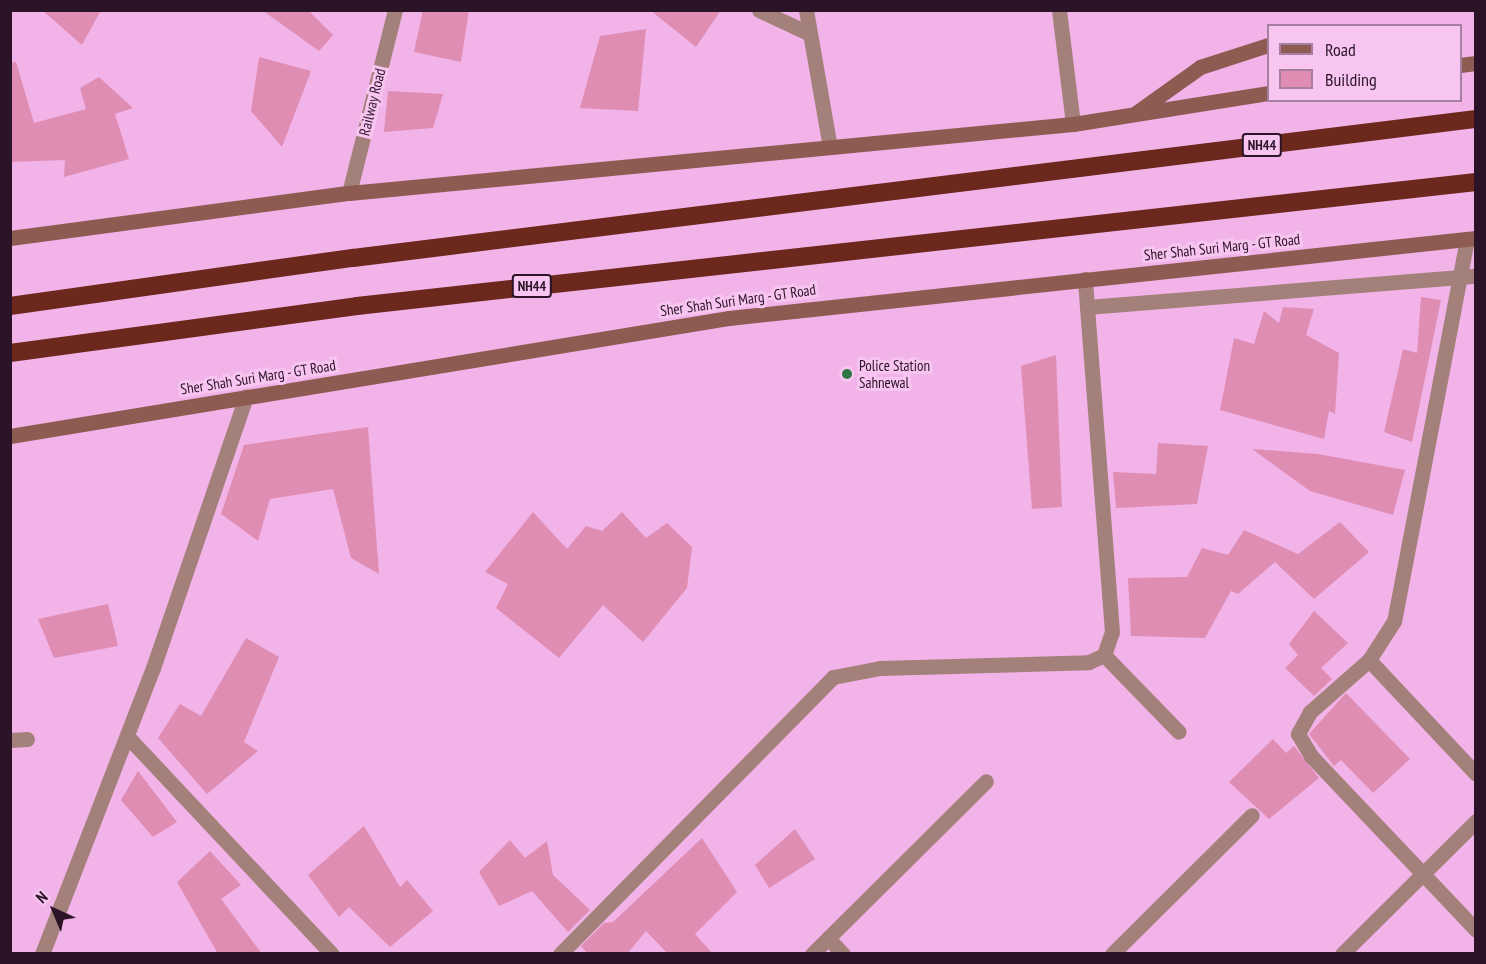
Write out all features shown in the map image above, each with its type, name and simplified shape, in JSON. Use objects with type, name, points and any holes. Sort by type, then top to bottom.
[{"type":"highway","name":"NH44","points":[[10,306],[364,256],[1476,119]]},
{"type":"highway","name":"NH44","points":[[10,353],[357,306],[1476,182]]},
{"type":"street","name":"Railway Road","points":[[349,193],[395,10]]},
{"type":"street","points":[[759,10],[808,33]]},
{"type":"street","points":[[807,10],[808,33],[830,147]]},
{"type":"street","points":[[1059,10],[1073,124]]},
{"type":"street","points":[[1135,114],[1200,67],[1267,46]]},
{"type":"street","points":[[10,238],[349,193],[1073,124],[1267,93]]},
{"type":"street","points":[[1471,239],[1468,277],[1401,599],[1383,642],[1369,660],[1310,712],[1298,734],[1311,756],[1476,930]]},
{"type":"street","name":"Sher Shah Suri Marg - GT Road","points":[[10,436],[729,318],[1471,239]]},
{"type":"street","points":[[1087,306],[1468,277]]},
{"type":"street","points":[[561,954],[833,677],[880,668],[1089,662],[1104,655],[1112,632],[1085,279]]},
{"type":"street","points":[[42,954],[127,736],[246,397]]},
{"type":"street","points":[[1104,655],[1179,732]]},
{"type":"street","points":[[1369,660],[1476,774]]},
{"type":"street","points":[[127,736],[332,954]]},
{"type":"street","points":[[10,740],[27,739]]},
{"type":"street","points":[[812,954],[986,781]]},
{"type":"street","points":[[1112,954],[1252,815]]},
{"type":"street","points":[[1342,954],[1421,873],[1476,821]]},
{"type":"street","points":[[828,938],[843,954]]},
{"type":"building","points":[[42,10],[101,10],[82,45]]},
{"type":"building","points":[[262,10],[308,10],[333,35],[319,51]]},
{"type":"building","points":[[423,10],[469,10],[461,62],[414,52]]},
{"type":"building","points":[[650,10],[721,10],[696,47]]},
{"type":"building","points":[[646,29],[638,111],[580,108],[600,36]]},
{"type":"building","points":[[259,57],[311,71],[282,147],[251,111]]},
{"type":"building","points":[[16,62],[34,123],[86,109],[80,88],[99,77],[133,108],[115,114],[129,159],[64,177],[65,160],[10,162],[10,63]]},
{"type":"building","points":[[388,91],[443,94],[433,128],[384,132]]},
{"type":"building","points":[[1421,297],[1441,300],[1412,442],[1384,432],[1403,349],[1417,353]]},
{"type":"building","points":[[1283,307],[1314,309],[1306,335],[1339,353],[1335,414],[1329,411],[1324,439],[1220,410],[1234,338],[1254,344],[1264,311],[1279,323]]},
{"type":"building","points":[[1056,355],[1062,507],[1032,509],[1021,366]]},
{"type":"building","points":[[368,427],[379,574],[351,558],[333,489],[270,499],[258,541],[221,514],[244,445]]},
{"type":"building","points":[[1158,443],[1208,446],[1197,504],[1116,508],[1113,472],[1156,474]]},
{"type":"building","points":[[1252,449],[1318,454],[1405,470],[1393,515],[1310,491]]},
{"type":"building","points":[[533,512],[567,549],[586,526],[602,531],[622,512],[646,538],[667,523],[692,547],[687,588],[643,642],[603,605],[559,658],[496,608],[508,584],[485,572]]},
{"type":"building","points":[[1340,522],[1369,552],[1314,599],[1275,562],[1238,594],[1231,591],[1205,638],[1131,636],[1128,578],[1187,577],[1202,548],[1228,555],[1244,530],[1298,554]]},
{"type":"building","points":[[108,604],[118,646],[54,658],[38,619]]},
{"type":"building","points":[[1314,611],[1348,643],[1321,668],[1332,679],[1314,696],[1285,668],[1298,655],[1289,644]]},
{"type":"building","points":[[246,638],[279,657],[244,742],[258,751],[207,794],[158,738],[180,704],[201,716]]},
{"type":"building","points":[[1346,693],[1410,759],[1373,793],[1341,760],[1334,766],[1309,734]]},
{"type":"building","points":[[1273,739],[1286,753],[1294,746],[1319,778],[1269,819],[1229,782]]},
{"type":"building","points":[[138,771],[177,822],[153,837],[121,800]]},
{"type":"building","points":[[364,826],[400,887],[407,880],[433,911],[390,947],[349,907],[339,917],[308,875]]},
{"type":"building","points":[[795,829],[815,859],[769,888],[755,865]]},
{"type":"building","points":[[702,838],[737,892],[695,934],[713,954],[668,954],[646,931],[627,954],[588,954],[581,946],[604,923],[613,922]]},
{"type":"building","points":[[510,840],[525,858],[547,841],[553,875],[590,910],[568,932],[532,891],[499,906],[479,872]]},
{"type":"building","points":[[210,851],[241,885],[221,899],[262,954],[218,954],[177,882]]},
{"type":"place","name":"Police Station Sahnewal","points":[[847,374]]}]
